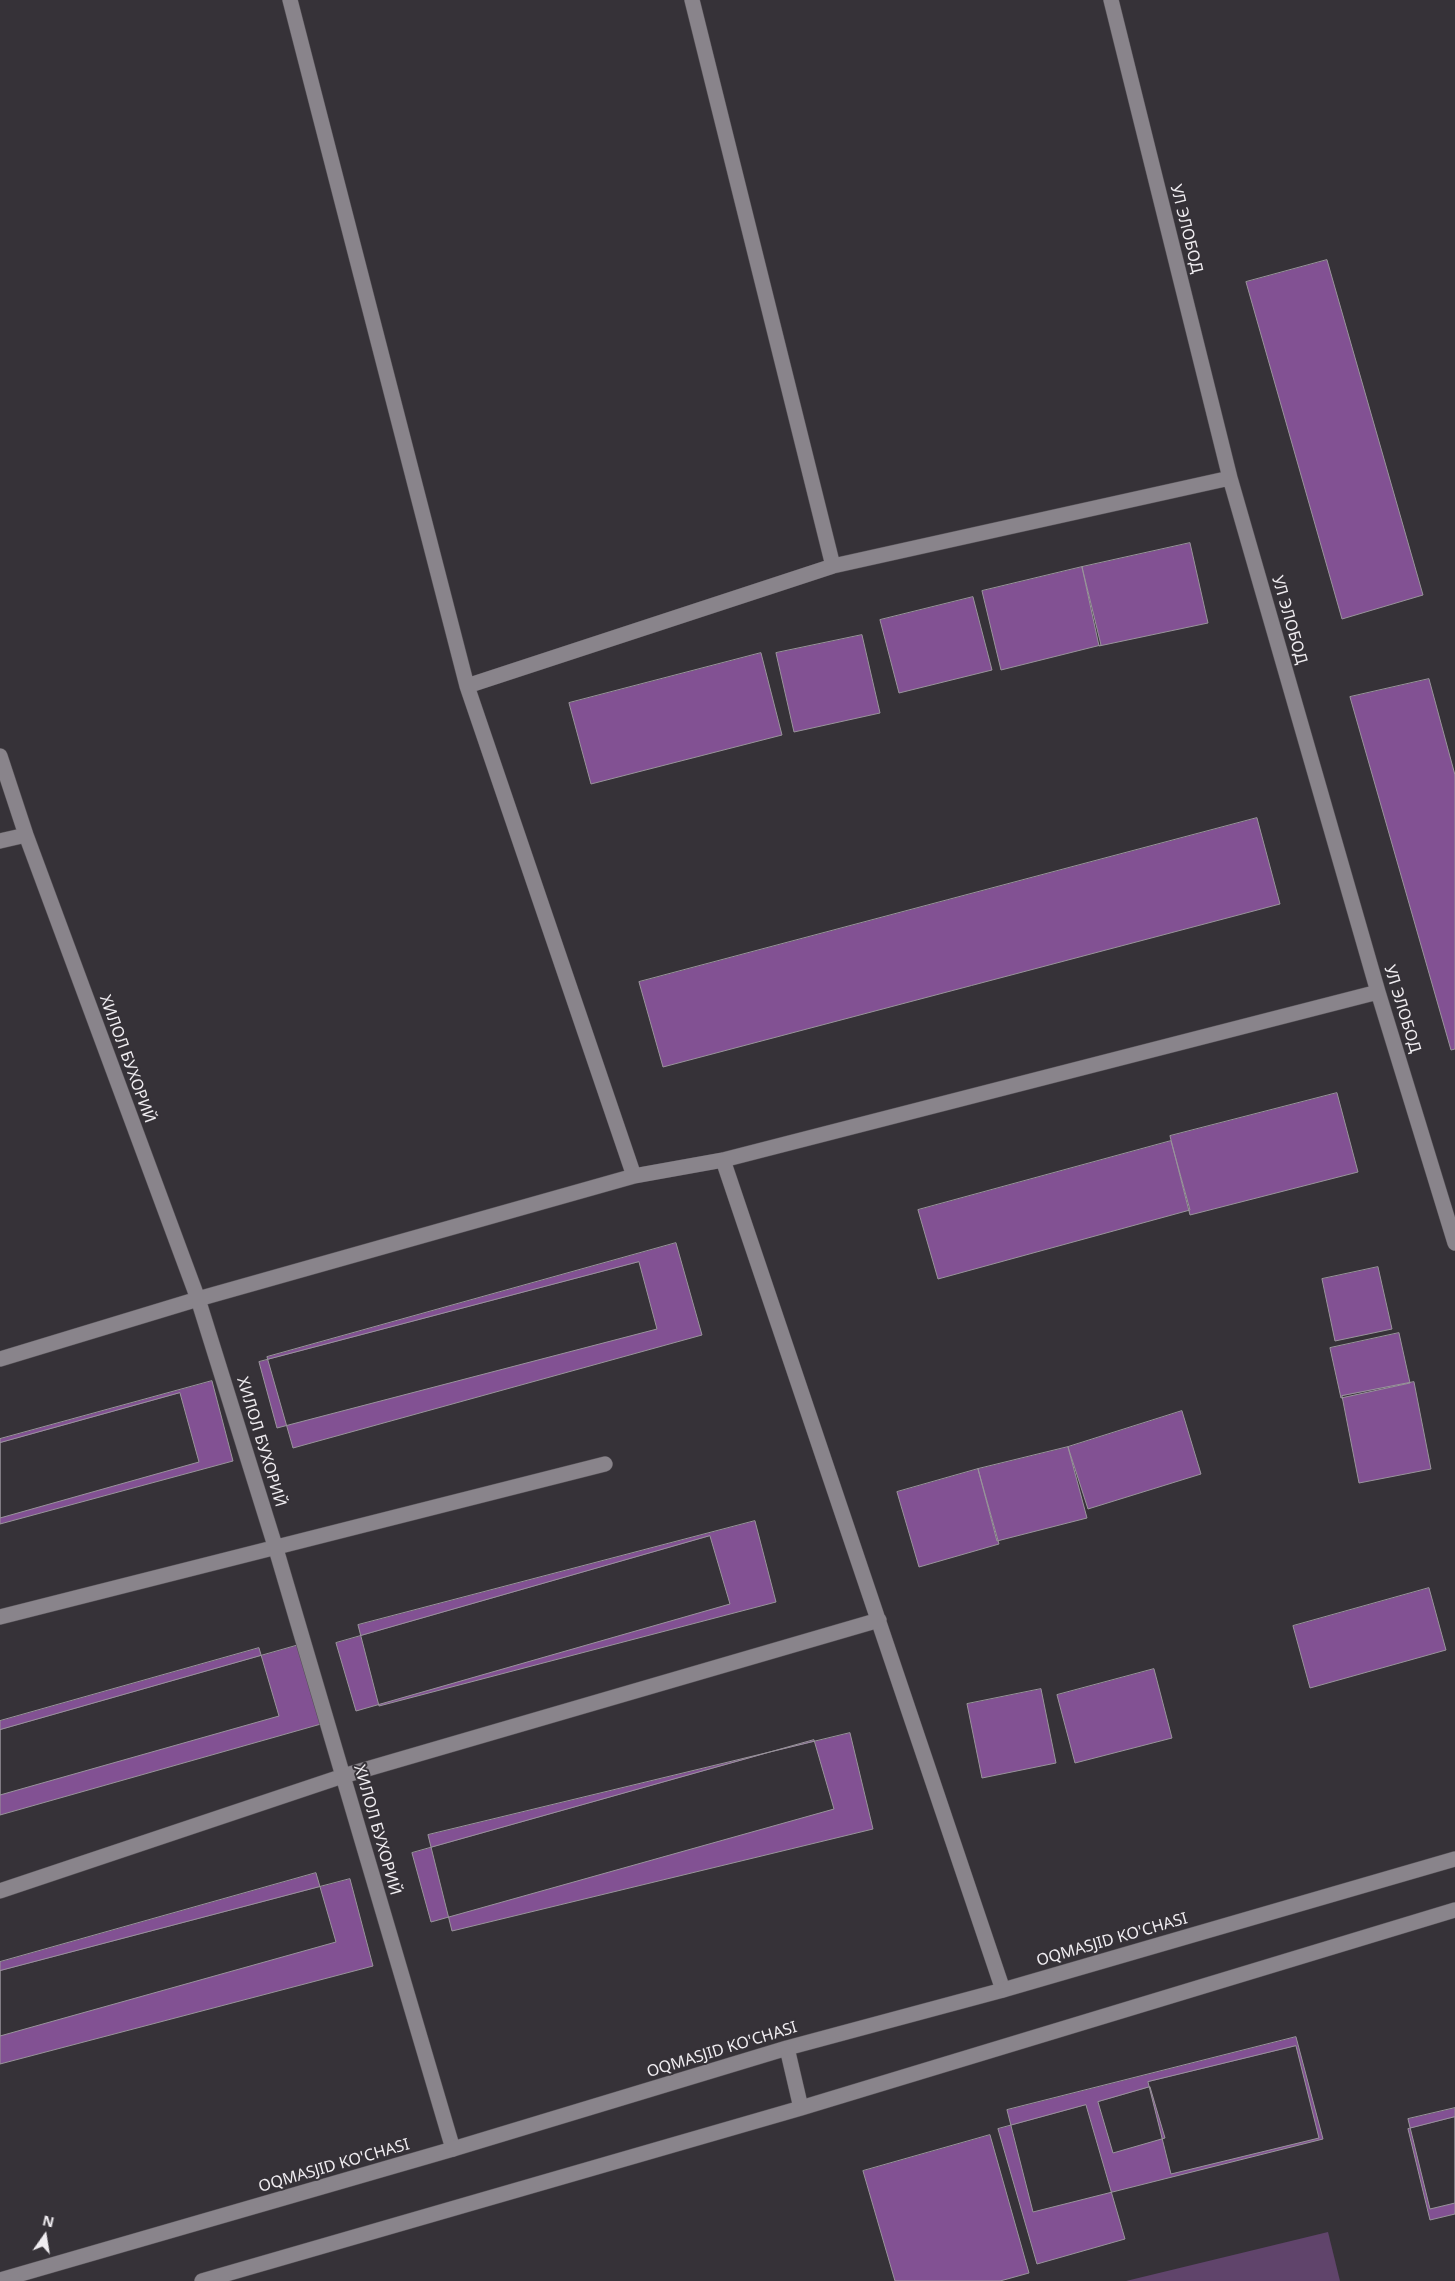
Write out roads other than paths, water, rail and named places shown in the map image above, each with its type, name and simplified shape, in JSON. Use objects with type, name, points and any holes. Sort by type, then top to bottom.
[{"type":"street","points":[[290,0],[467,686],[634,1176]]},
{"type":"street","points":[[692,0],[833,566]]},
{"type":"street","name":"УЛ ЭЛОБОД","points":[[1111,0],[1230,478],[1378,992],[1455,1243]]},
{"type":"street","points":[[467,686],[833,566],[1230,478]]},
{"type":"street","name":"ХИЛОЛ БУХОРИЙ","points":[[0,756],[26,835],[198,1298],[276,1549],[453,2149]]},
{"type":"street","points":[[0,841],[26,835]]},
{"type":"street","points":[[0,1359],[198,1298],[634,1176],[723,1160],[1378,992]]},
{"type":"street","points":[[723,1160],[1003,1990]]},
{"type":"street","points":[[0,1617],[276,1549],[605,1464]]},
{"type":"street","points":[[0,1891],[343,1776],[879,1620]]},
{"type":"street","name":"OQMASJID KO'CHASI","points":[[0,2280],[453,2149],[787,2048],[1003,1990],[1455,1859]]},
{"type":"street","points":[[202,2281],[801,2108],[1455,1910]]},
{"type":"street","points":[[787,2048],[801,2108]]}]
